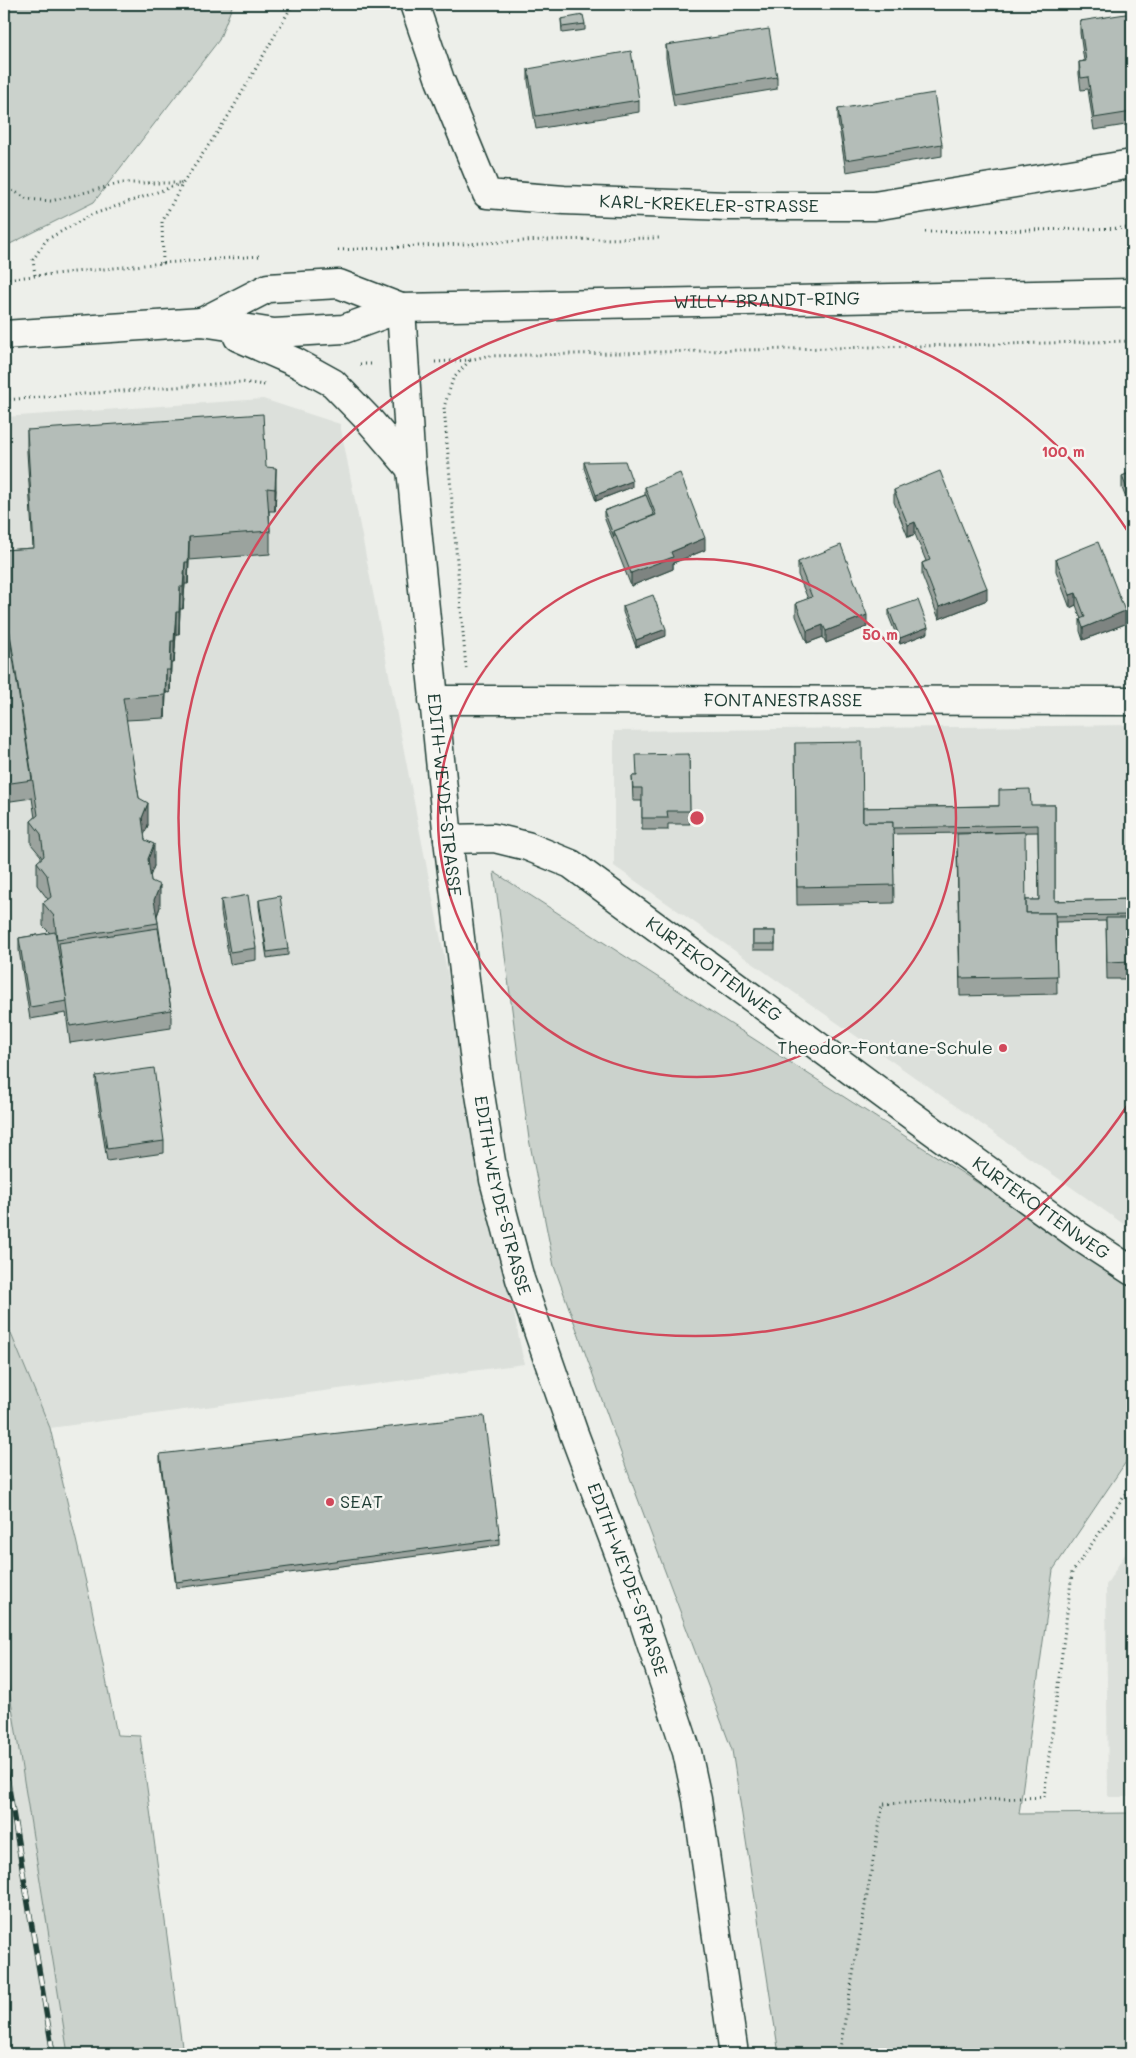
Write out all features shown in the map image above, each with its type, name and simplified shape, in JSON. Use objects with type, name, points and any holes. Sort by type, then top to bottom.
[{"type":"street","name":"KARL-KREKELER-STRASSE","points":[[414,4],[440,80],[487,194],[564,200],[728,206],[874,206],[1132,164]]},
{"type":"street","name":"WILLY-BRANDT-RING","points":[[202,322],[268,288],[339,284],[401,308]]},
{"type":"street","name":"WILLY-BRANDT-RING","points":[[4,335],[202,322],[274,332],[310,331],[344,328],[401,308],[1132,293]]},
{"type":"street","name":"EDITH-WEYDE-STRASSE","points":[[401,308],[411,469],[433,700],[476,1070],[494,1180],[520,1280],[574,1434],[638,1604],[687,1752],[697,1799],[734,2054]]},
{"type":"street","points":[[202,322],[295,362],[333,383],[369,420],[411,469]]},
{"type":"street","name":"FONTANESTRASSE","points":[[433,700],[1132,700]]},
{"type":"street","name":"KURTEKOTTENWEG","points":[[448,839],[494,838],[527,846],[571,864],[933,1131],[1080,1237],[1132,1271]]},
{"type":"path","points":[[163,263],[162,222],[183,183],[229,115],[293,4]]},
{"type":"path","points":[[4,185],[27,199],[51,200],[122,183],[183,183]]},
{"type":"path","points":[[35,276],[33,260],[46,240],[91,215],[183,183]]},
{"type":"path","points":[[329,251],[338,250]]},
{"type":"path","points":[[4,279],[163,263],[260,256]]},
{"type":"path","points":[[469,701],[444,408],[453,379],[470,360],[486,356],[1132,341]]},
{"type":"path","points":[[4,400],[241,382],[274,387]]},
{"type":"path","points":[[839,2054],[883,1804],[1044,1797],[1072,1573],[1132,1485]]},
{"type":"shaded area","points":[[4,4],[233,4],[219,40],[94,202],[4,247]]},
{"type":"shaded area","points":[[263,399],[340,424],[524,1364],[50,1428],[4,1317],[4,417]]},
{"type":"shaded area","name":"Theodor-Fontane-Schule","points":[[1132,725],[1132,1230],[614,866],[614,731]]},
{"type":"shaded area","points":[[494,872],[1132,1282],[1132,1453],[1053,1570],[1019,1814],[1132,1813],[1132,2054],[779,2054],[732,1750],[626,1467],[554,1266],[529,1139]]},
{"type":"shaded area","points":[[4,1317],[50,1428],[91,1604],[117,1735],[140,1736],[183,2054],[68,2054],[4,1657]]},
{"type":"shaded area","points":[[1132,1543],[1132,1797],[1108,1797],[1106,1585]]},
{"type":"shaded area","points":[[4,1657],[68,2054],[4,2054]]},
{"type":"building","points":[[1132,13],[1132,112],[1094,118],[1088,77],[1081,78],[1079,62],[1086,61],[1080,21]]},
{"type":"building","points":[[583,15],[585,24],[562,27],[561,19]]},
{"type":"building","points":[[769,29],[777,77],[674,94],[666,45]]},
{"type":"building","points":[[631,51],[639,100],[536,116],[528,69]]},
{"type":"building","points":[[934,93],[942,144],[846,160],[838,109]]},
{"type":"building","points":[[263,414],[266,467],[276,468],[275,489],[267,488],[270,531],[189,537],[188,562],[185,562],[183,587],[180,587],[179,612],[176,612],[174,641],[171,641],[170,670],[166,670],[165,695],[123,698],[139,798],[148,803],[142,818],[145,840],[154,844],[148,859],[151,881],[160,885],[154,900],[158,923],[57,939],[54,916],[43,903],[51,897],[47,875],[37,862],[44,856],[41,834],[31,821],[38,815],[4,595],[4,550],[34,548],[27,430]]},
{"type":"building","points":[[625,461],[632,481],[596,495],[584,462]]},
{"type":"building","points":[[940,471],[987,588],[939,607],[922,563],[930,560],[915,522],[908,525],[894,490]]},
{"type":"building","points":[[1132,472],[1132,502],[1122,476]]},
{"type":"building","points":[[680,473],[705,538],[671,552],[673,557],[631,573],[614,531],[656,515],[645,487]]},
{"type":"building","points":[[646,495],[654,515],[614,531],[614,537],[604,511]]},
{"type":"building","points":[[1098,542],[1125,611],[1083,628],[1080,619],[1085,617],[1076,593],[1070,595],[1056,559]]},
{"type":"building","points":[[841,545],[867,615],[826,631],[823,625],[807,631],[796,603],[812,597],[798,562]]},
{"type":"building","points":[[653,595],[666,629],[636,640],[623,606]]},
{"type":"building","points":[[918,600],[928,627],[900,638],[889,610]]},
{"type":"building","points":[[6,612],[32,780],[4,784],[4,613]]},
{"type":"building","points":[[862,742],[863,822],[893,822],[894,885],[797,887],[795,743]]},
{"type":"building","points":[[689,754],[690,811],[667,811],[668,818],[642,818],[642,788],[633,788],[632,776],[637,776],[636,755]]},
{"type":"building","points":[[1030,789],[1031,805],[1055,805],[1055,901],[1132,899],[1132,915],[1055,916],[1055,913],[1026,913],[1026,900],[1039,900],[1038,825],[893,828],[893,822],[863,822],[863,808],[999,806],[999,790]]},
{"type":"building","points":[[1025,832],[1026,913],[1055,913],[1057,976],[960,978],[957,834]]},
{"type":"building","points":[[248,895],[256,948],[230,952],[221,900]]},
{"type":"building","points":[[280,896],[288,949],[267,952],[259,900]]},
{"type":"building","points":[[1106,918],[1132,918],[1132,961],[1107,962]]},
{"type":"building","points":[[158,928],[171,1010],[70,1026],[59,943]]},
{"type":"building","points":[[753,931],[775,931],[775,944],[753,944]]},
{"type":"building","points":[[55,932],[67,1001],[30,1007],[19,938]]},
{"type":"building","points":[[154,1068],[164,1141],[107,1149],[96,1076]]},
{"type":"building","name":"SEAT","points":[[484,1416],[500,1539],[176,1582],[160,1454]]},
{"type":"railway","points":[[4,1758],[53,2054]]},
{"type":"place","name":"Theodor-Fontane-Schule","points":[[1003,1048]]},
{"type":"place","name":"SEAT","points":[[330,1502]]}]
